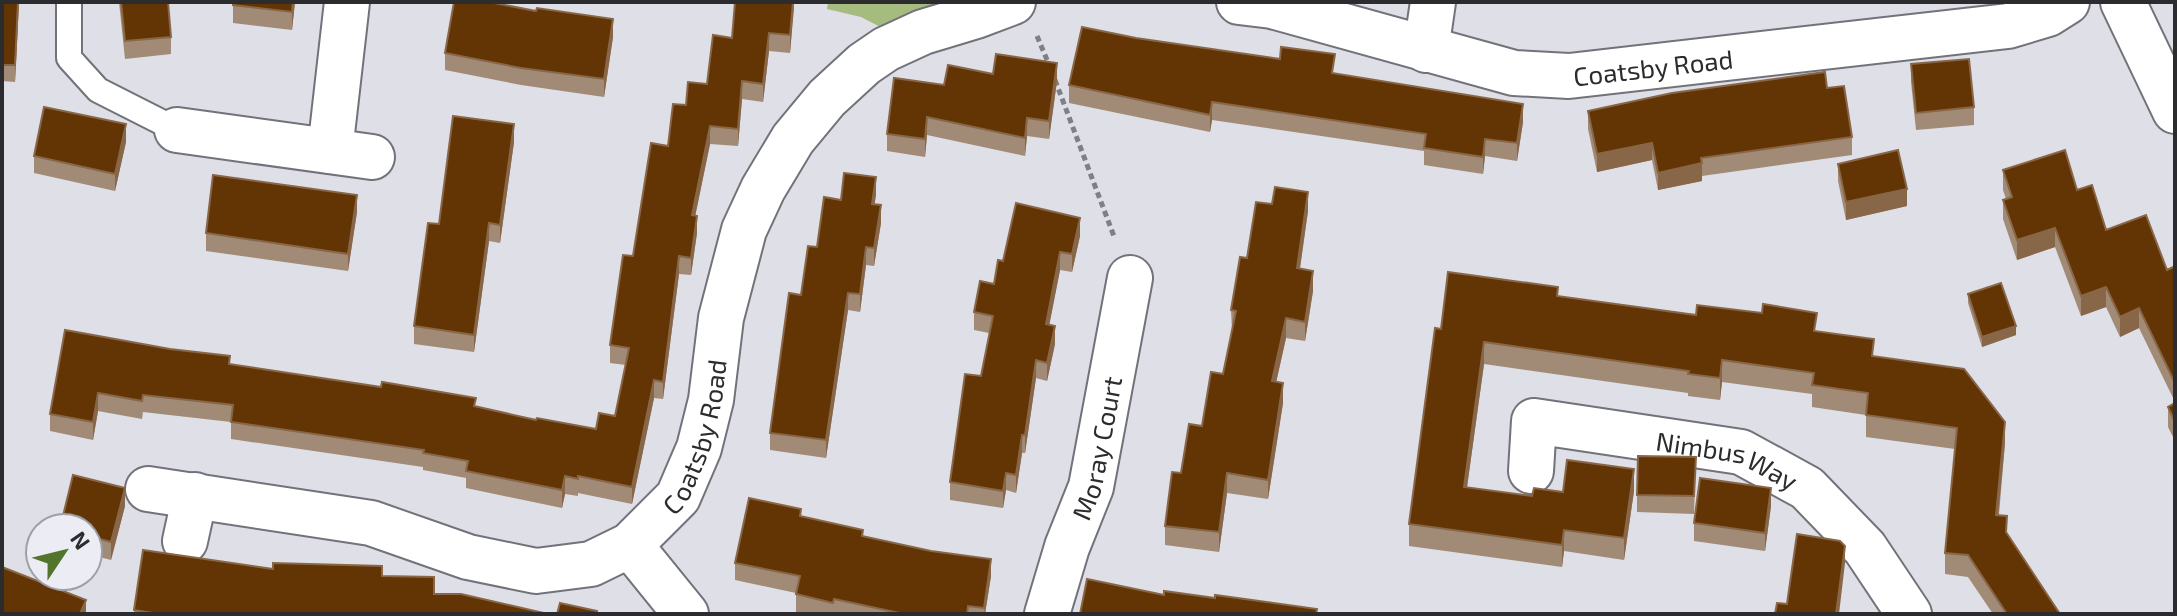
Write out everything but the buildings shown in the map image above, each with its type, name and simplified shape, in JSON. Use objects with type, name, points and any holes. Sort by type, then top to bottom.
[{"type":"street","points":[[177,130],[351,154],[347,2]]},
{"type":"street","name":"Coatsby Road","points":[[1239,2],[1272,6],[1514,73],[1569,76],[2008,26],[2048,14],[2067,2]]},
{"type":"street","points":[[1426,50],[1433,2]]},
{"type":"street","points":[[2123,2],[2175,111]]},
{"type":"street","name":"Coatsby Road","points":[[148,489],[371,523],[468,557],[536,571],[591,564],[630,545],[678,497],[699,448],[711,400],[721,318],[744,230],[763,189],[793,139],[827,98],[864,64],[886,49],[923,32],[976,16],[1024,17]]},
{"type":"street","name":"Moray Court","points":[[1047,614],[1067,547],[1091,487],[1130,278]]},
{"type":"street","name":"Nimbus Way","points":[[1531,471],[1534,421],[1741,452],[1807,488],[1865,548],[1909,614]]},
{"type":"street","points":[[185,541],[195,495]]},
{"type":"street","points":[[630,545],[686,614]]},
{"type":"lane","points":[[69,4],[69,58],[98,90],[177,130]]},
{"type":"path","points":[[1024,17],[1130,278]]},
{"type":"green space","points":[[828,2],[955,2],[886,30],[861,17],[827,9]]}]
